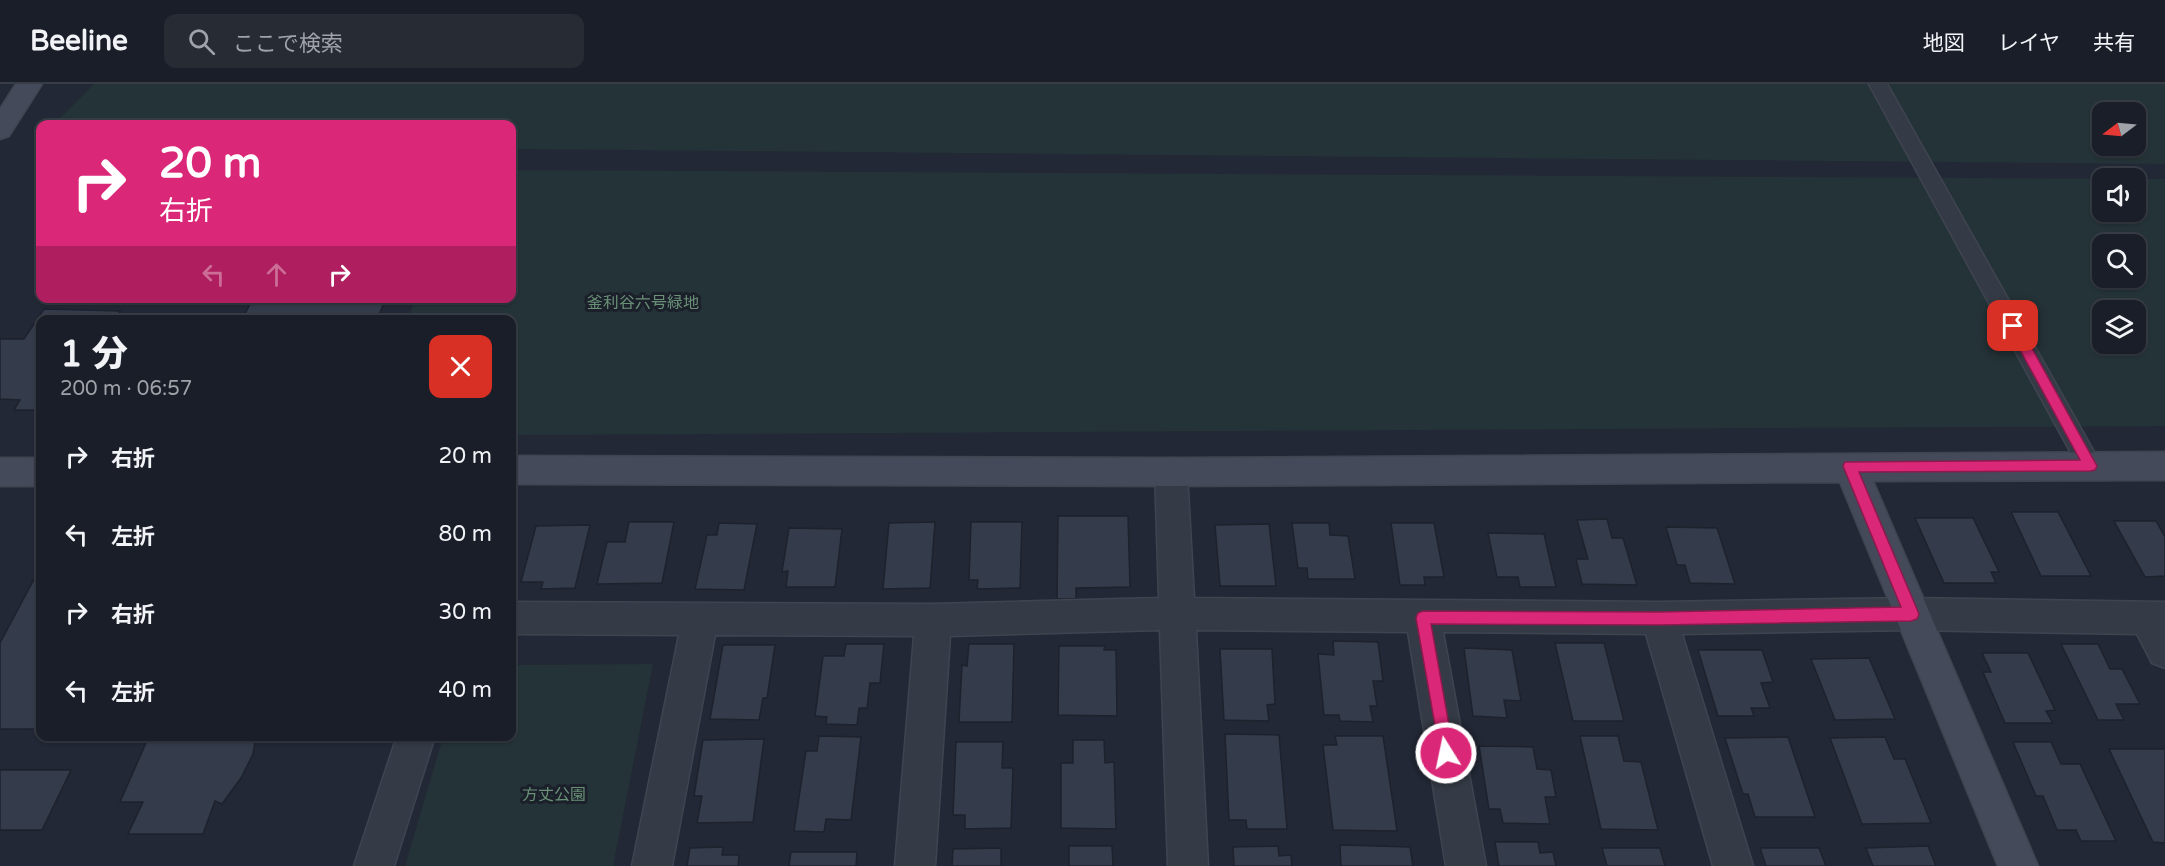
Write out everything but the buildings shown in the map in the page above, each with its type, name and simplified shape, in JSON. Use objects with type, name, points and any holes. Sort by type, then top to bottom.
[{"type":"street","points":[[0,130],[29,84]]},
{"type":"street","points":[[516,470],[1171,472],[1850,466],[2165,466]]},
{"type":"street","points":[[1850,466],[2018,866]]},
{"type":"street","points":[[0,472],[36,472]]},
{"type":"street","points":[[1171,472],[1188,866]]},
{"type":"street","points":[[516,618],[933,620],[1176,614],[1423,618],[1659,618],[1911,614],[2156,618],[2165,651]]},
{"type":"street","points":[[652,866],[700,618]]},
{"type":"street","points":[[1423,618],[1466,866]]},
{"type":"street","points":[[1659,618],[1733,866]]},
{"type":"street","points":[[915,866],[933,620]]},
{"type":"street","points":[[374,866],[414,741]]},
{"type":"lane","points":[[1878,84],[2090,466]]},
{"type":"green space","points":[[94,84],[2165,84],[2165,164],[516,149],[516,120],[58,120]]},
{"type":"green space","name":"釜利谷六号緑地","points":[[516,170],[2092,179],[2092,222],[2146,222],[2146,179],[2165,179],[2165,426],[516,435],[516,315],[409,315],[414,303],[516,303]]},
{"type":"green space","name":"方丈公園","points":[[653,664],[613,866],[405,866],[442,741],[516,741],[516,665]]},
{"type":"route","points":[[1446,753],[1423,618],[1659,618],[1911,614],[1850,466],[2090,466],[2013,326]]}]
